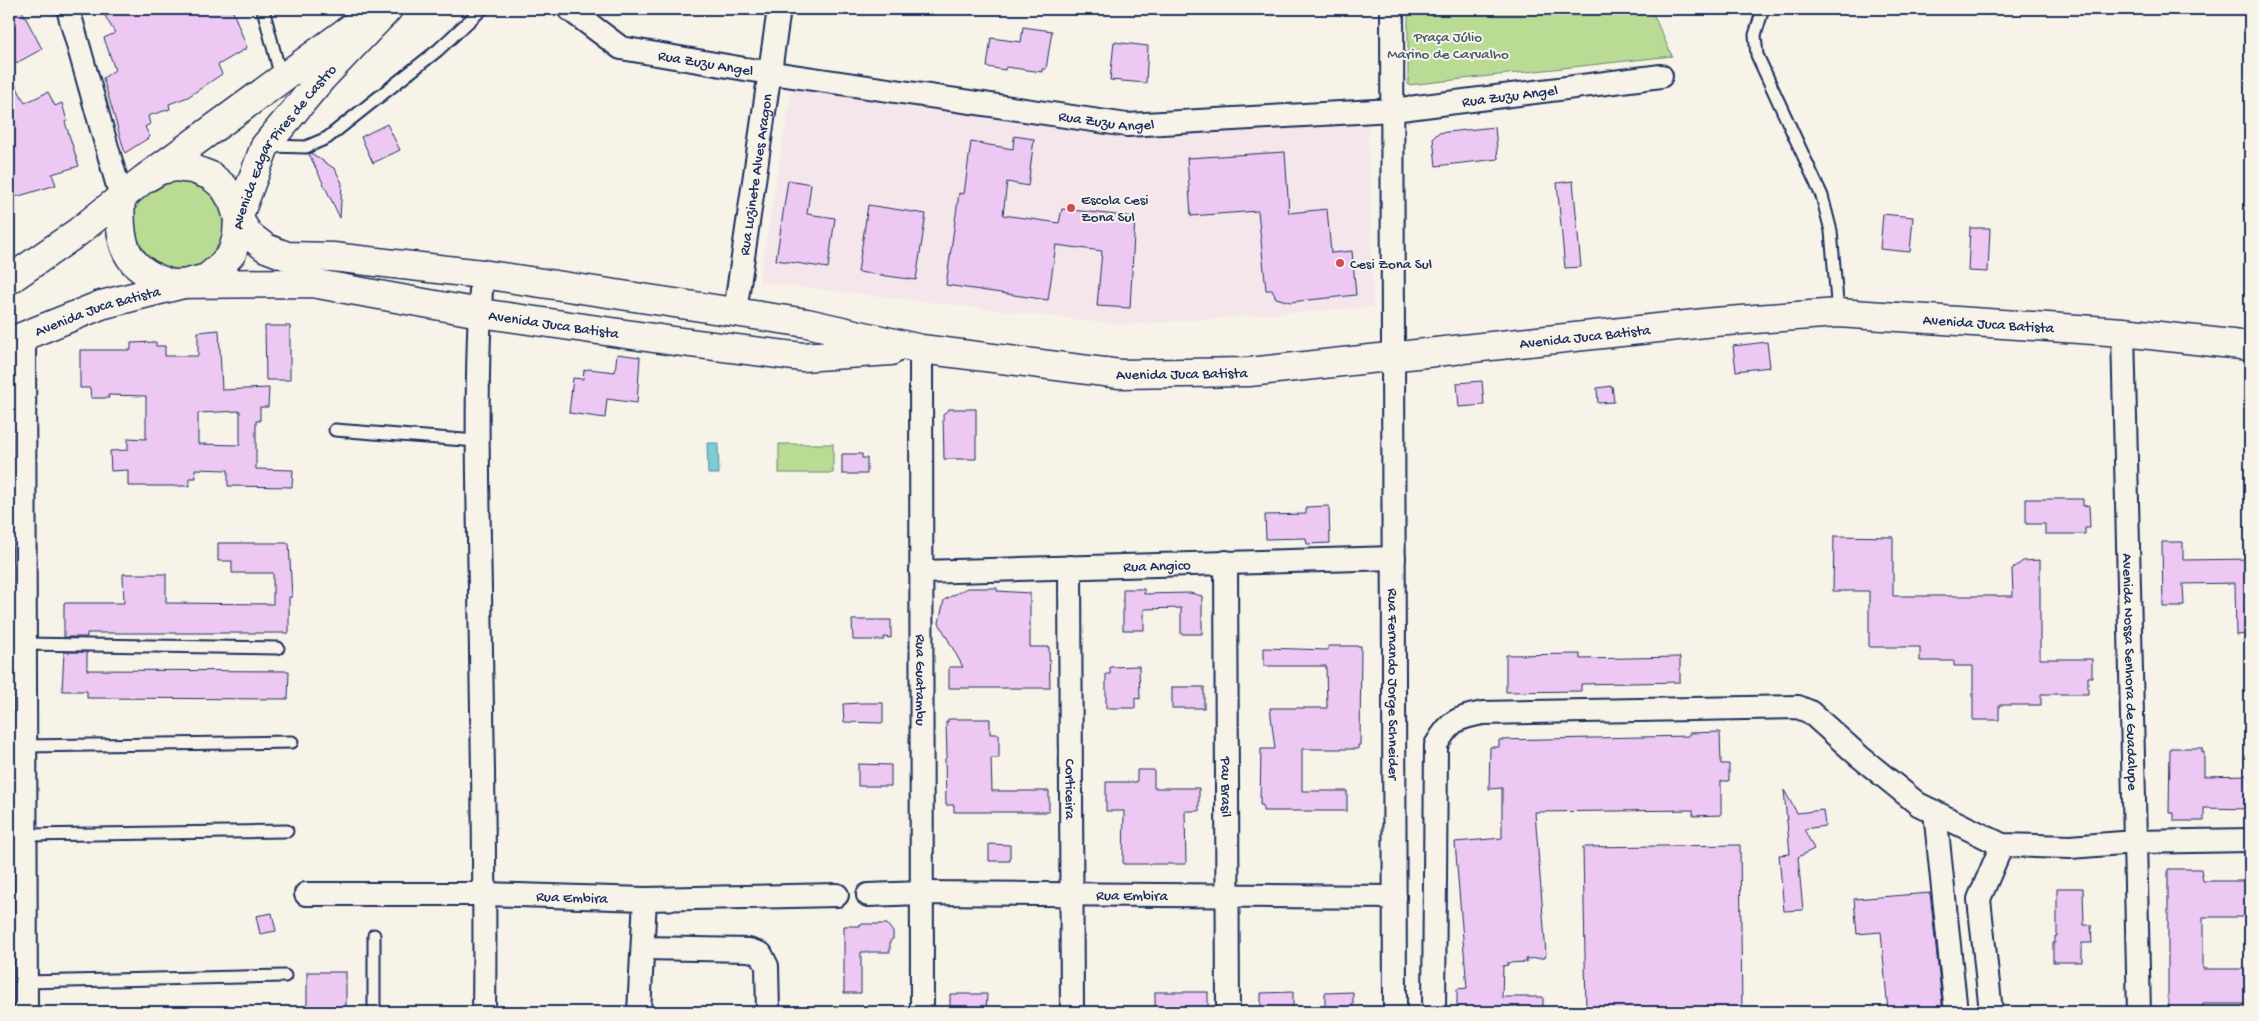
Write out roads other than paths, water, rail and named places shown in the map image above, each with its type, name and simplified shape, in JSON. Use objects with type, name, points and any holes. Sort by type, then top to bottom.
[{"type":"main road","name":"Avenida Edgar Pires de Castro","points":[[144,179],[281,77],[378,9]]},
{"type":"main road","name":"Avenida Edgar Pires de Castro","points":[[187,284],[207,278],[232,253],[237,236],[238,218],[265,146],[322,78],[388,9]]},
{"type":"main road","points":[[9,280],[78,232],[144,179],[160,170],[176,167],[193,169],[211,176],[224,187],[233,202],[238,218]]},
{"type":"main road","name":"Avenida Juca Batista","points":[[121,197],[119,223],[122,241],[128,257],[140,270],[156,279],[172,284],[312,283],[480,313],[802,357],[921,349]]},
{"type":"main road","name":"Avenida Juca Batista","points":[[238,218],[249,235],[266,248],[287,256],[332,257],[482,274],[807,323],[921,349],[1120,374],[1249,372],[1714,322],[1838,314],[2123,332],[2250,346]]},
{"type":"main road","name":"Avenida Juca Batista","points":[[16,339],[101,305],[187,284]]},
{"type":"main road","points":[[802,357],[812,354],[820,339],[816,329],[807,323]]},
{"type":"street","points":[[68,9],[121,197]]},
{"type":"street","name":"Rua Zuzu Angel","points":[[569,9],[622,48],[769,72],[1127,125],[1393,110],[1661,76]]},
{"type":"street","name":"Rua Luzinete Alves Aragon","points":[[735,312],[778,9]]},
{"type":"street","name":"Rua Fernando Jorge Schneider","points":[[1392,9],[1395,1012]]},
{"type":"street","points":[[482,274],[477,441],[486,894],[484,1012]]},
{"type":"street","name":"Avenida Nossa Senhora de Guadalupe","points":[[2123,332],[2139,1012]]},
{"type":"street","points":[[16,339],[25,644],[26,1012]]},
{"type":"street","name":"Rua Guatambu","points":[[921,349],[922,1012]]},
{"type":"street","name":"Rua Angico","points":[[921,572],[1394,558]]},
{"type":"street","name":"Pau Brasil","points":[[1226,562],[1228,1012]]},
{"type":"street","name":"Corticeira","points":[[1070,567],[1072,1012]]},
{"type":"street","points":[[1434,1012],[1436,745],[1446,728],[1462,717],[1483,713],[1798,707],[1810,712],[1859,756],[1918,804],[2002,845],[2070,847],[2135,842],[2250,840]]},
{"type":"street","points":[[1936,812],[1956,1012]]},
{"type":"street","points":[[1991,1012],[1979,899],[2002,845]]},
{"type":"street","name":"Rua Embira","points":[[868,896],[921,893],[1395,897]]},
{"type":"street","name":"Rua Embira","points":[[306,894],[486,894],[645,899],[837,895]]},
{"type":"street","points":[[639,1012],[645,899]]},
{"type":"street","points":[[643,948],[749,950],[761,954],[767,966],[768,1012]]},
{"type":"lane","points":[[263,9],[281,77]]},
{"type":"lane","points":[[265,146],[306,146],[327,138],[438,50],[482,9]]},
{"type":"lane","points":[[1763,9],[1755,35],[1757,55],[1822,196],[1831,231],[1838,314]]},
{"type":"lane","points":[[335,430],[477,441]]},
{"type":"lane","points":[[25,644],[278,648]]},
{"type":"lane","points":[[25,746],[292,742]]},
{"type":"lane","points":[[26,835],[287,831]]},
{"type":"lane","points":[[374,935],[374,1012]]},
{"type":"lane","points":[[26,982],[285,976]]},
{"type":"water","points":[[707,443],[718,443],[719,474],[708,474]]},
{"type":"place","name":"Escola Cesi Zona Sul","points":[[1071,208]]},
{"type":"place","name":"Cesi Zona Sul","points":[[1340,263]]},
{"type":"park label","name":"Praça Júlio Marino de Carvalho","points":[[1448,44]]}]
